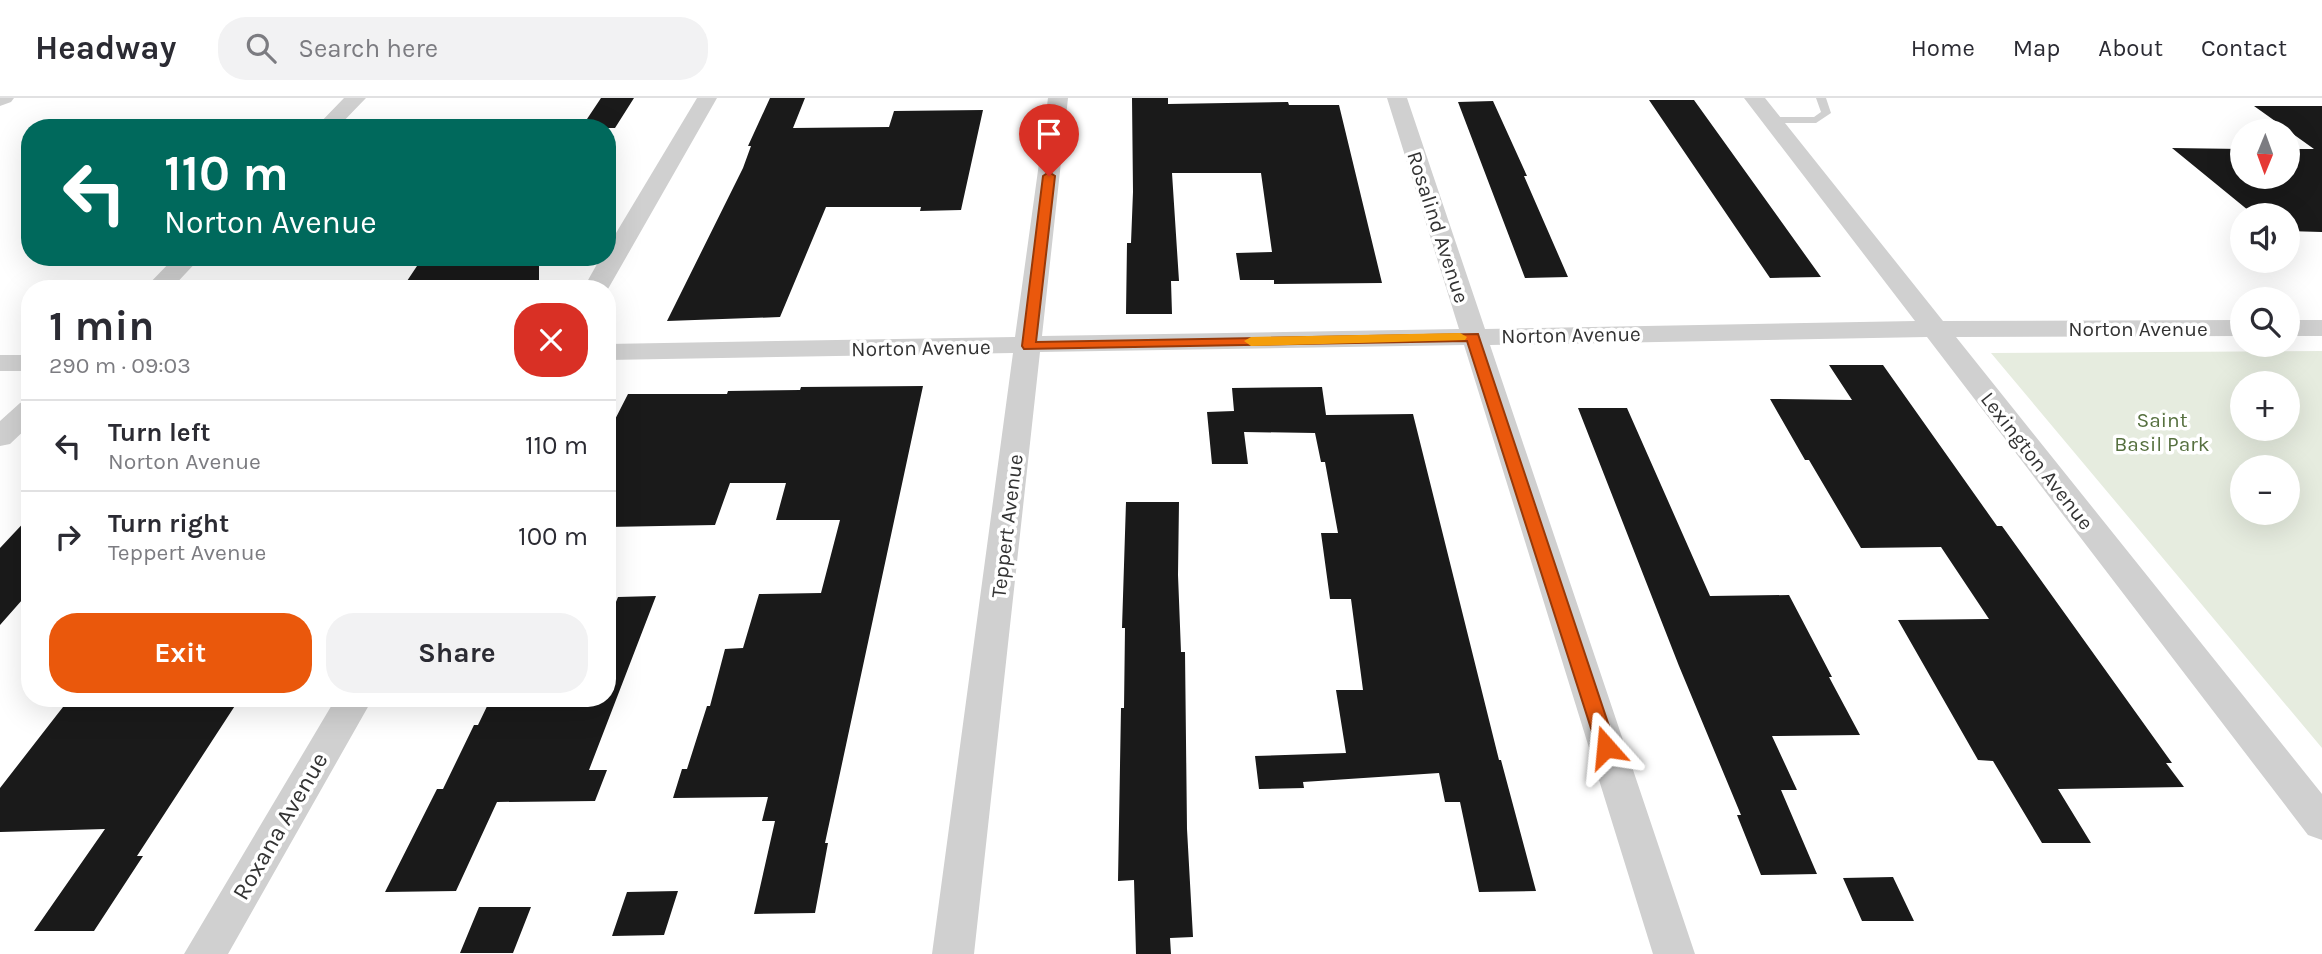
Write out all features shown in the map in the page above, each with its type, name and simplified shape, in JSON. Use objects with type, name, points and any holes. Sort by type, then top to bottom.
[{"type":"street","points":[[334,119],[356,98]]},
{"type":"street","points":[[616,253],[707,98]]},
{"type":"street","name":"Teppert Avenue","points":[[953,954],[1058,98]]},
{"type":"street","name":"Rosalind Avenue","points":[[1396,98],[1674,954]]},
{"type":"street","name":"Lexington Avenue","points":[[1763,109],[2322,823]]},
{"type":"street","points":[[165,280],[180,266]]},
{"type":"street","name":"Norton Avenue","points":[[616,352],[1933,329],[2230,328]]},
{"type":"street","points":[[2300,328],[2322,328]]},
{"type":"street","points":[[0,363],[21,363]]},
{"type":"street","points":[[0,437],[21,417]]},
{"type":"street","name":"Roxana Avenue","points":[[205,954],[350,707]]},
{"type":"lane","points":[[1763,109],[1816,120],[1826,113],[1821,98]]},
{"type":"green space","name":"Saint Basil Park","points":[[2300,351],[2322,351],[2322,748],[1991,353],[2230,352],[2230,357],[2300,357]]},
{"type":"building","points":[[601,98],[634,98],[616,126],[616,119],[587,119]]},
{"type":"building","points":[[770,98],[805,98],[793,128],[889,127],[894,111],[983,110],[961,210],[920,211],[921,207],[826,207],[780,317],[667,321],[743,168],[751,146],[748,146]]},
{"type":"building","points":[[1132,98],[1168,98],[1168,104],[1288,102],[1289,105],[1339,105],[1382,283],[1274,284],[1274,280],[1240,280],[1236,253],[1272,252],[1261,173],[1172,173],[1179,281],[1171,281],[1172,314],[1126,314],[1127,243],[1131,243],[1133,192]]},
{"type":"building","points":[[1649,100],[1694,100],[1821,277],[1770,278]]},
{"type":"building","points":[[1493,101],[1568,277],[1525,278],[1458,102]]},
{"type":"building","points":[[2254,106],[2322,106],[2322,232],[2300,231],[2300,203],[2239,203],[2172,148],[2230,149],[2230,189],[2300,189],[2300,149],[2314,149],[2300,139],[2300,119],[2272,119]]},
{"type":"building","points":[[417,266],[539,266],[539,280],[408,280]]},
{"type":"building","points":[[1829,365],[1883,365],[1997,526],[2002,526],[2172,763],[2166,763],[2184,787],[2058,789],[2091,843],[2042,843],[1993,761],[1978,760],[1898,620],[1989,619],[1941,547],[1861,548],[1770,399],[1852,400]]},
{"type":"building","points":[[923,386],[825,843],[828,843],[815,913],[754,914],[775,821],[762,821],[768,797],[673,798],[682,769],[687,769],[707,706],[710,706],[725,649],[743,648],[759,594],[821,593],[840,520],[776,520],[786,483],[730,483],[715,525],[616,527],[616,417],[628,394],[727,394],[728,391],[800,390],[801,387]]},
{"type":"building","points":[[1322,387],[1326,415],[1413,414],[1499,760],[1536,891],[1479,892],[1460,802],[1445,802],[1439,773],[1303,782],[1304,788],[1259,789],[1255,756],[1346,753],[1336,690],[1363,690],[1351,599],[1330,599],[1321,533],[1338,533],[1325,462],[1321,462],[1315,433],[1244,432],[1248,464],[1212,464],[1207,412],[1234,411],[1232,388]]},
{"type":"building","points":[[1578,408],[1627,408],[1710,596],[1789,595],[1832,677],[1829,677],[1860,735],[1772,736],[1797,790],[1781,790],[1817,874],[1761,875],[1737,815],[1741,815],[1679,666]]},
{"type":"building","points":[[1126,502],[1179,502],[1178,575],[1181,652],[1185,652],[1187,829],[1193,937],[1170,938],[1171,954],[1136,954],[1134,880],[1118,881],[1121,708],[1124,708],[1125,628],[1122,628]]},
{"type":"building","points":[[21,526],[21,601],[0,625],[0,548]]},
{"type":"building","points":[[656,596],[616,700],[616,602],[618,597]]},
{"type":"building","points":[[63,707],[234,707],[137,856],[143,856],[94,931],[34,931],[105,829],[0,832],[0,788]]},
{"type":"building","points":[[487,707],[613,707],[589,770],[607,770],[595,801],[497,802],[456,891],[385,892],[437,789],[443,789],[474,725],[478,725]]},
{"type":"building","points":[[1893,877],[1914,921],[1862,921],[1843,878]]},
{"type":"building","points":[[678,891],[664,935],[612,936],[627,892]]},
{"type":"building","points":[[479,907],[531,907],[513,953],[460,953]]},
{"type":"slow traffic","points":[[1251,341],[1460,337]]},
{"type":"route","points":[[1049,176],[1029,346],[1473,337],[1606,747]]}]
